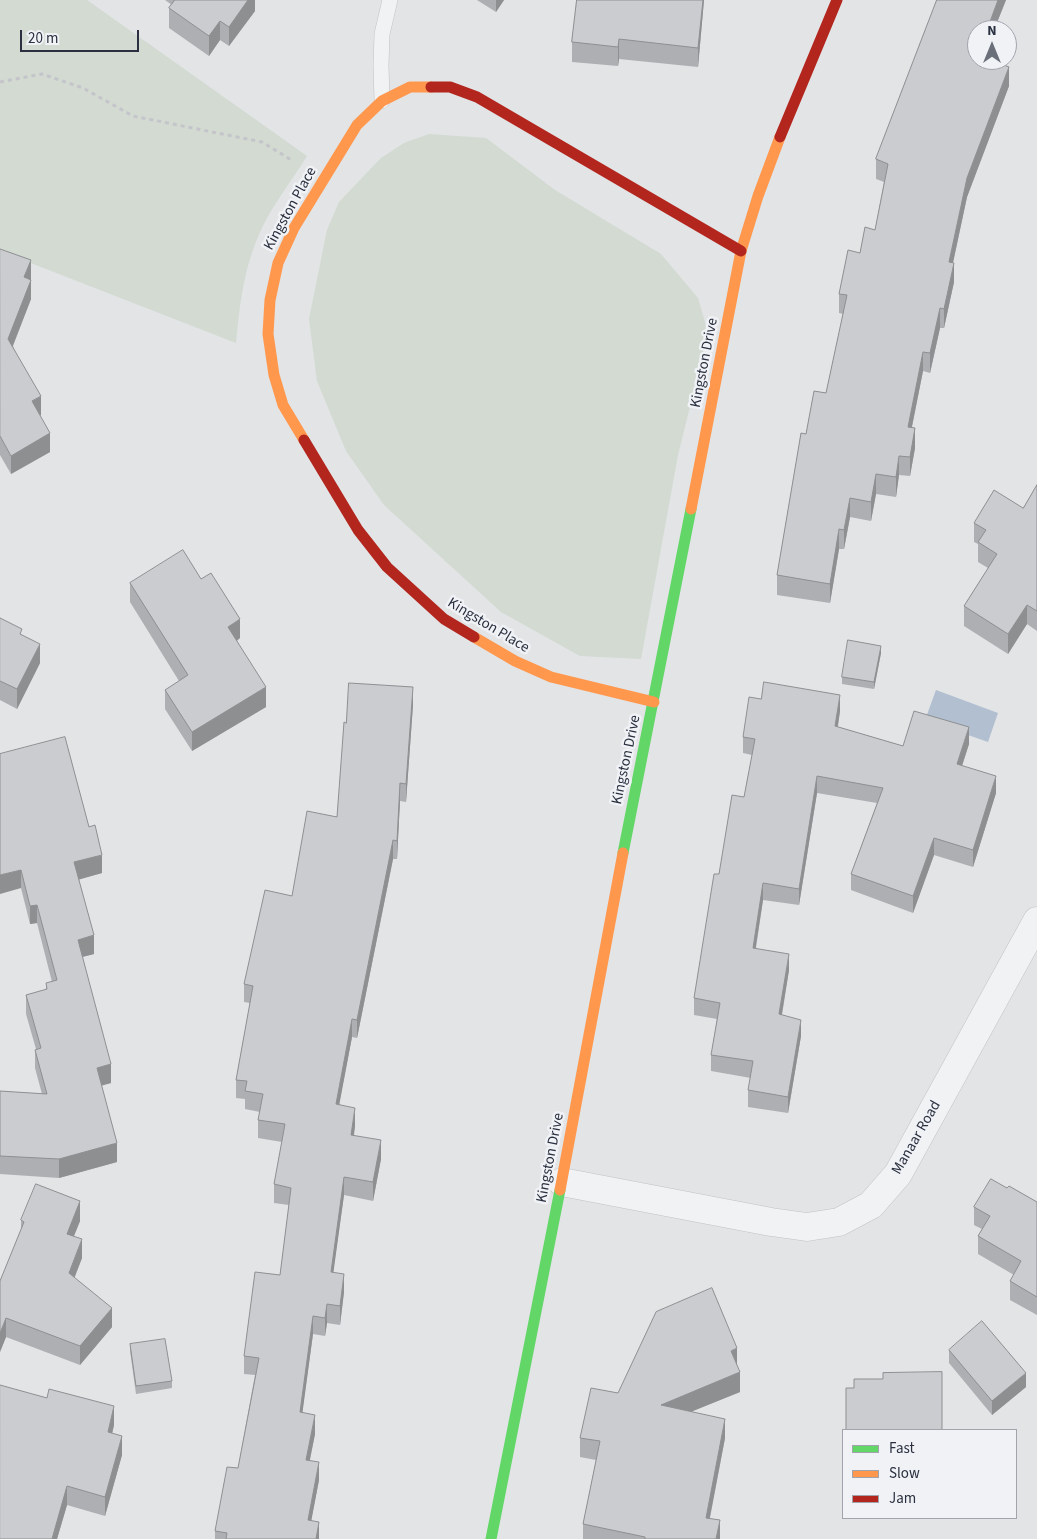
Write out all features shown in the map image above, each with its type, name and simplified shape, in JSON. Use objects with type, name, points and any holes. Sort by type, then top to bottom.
[{"type":"street","name":"Kingston Drive","points":[[491,1539],[562,1182],[619,875],[741,251],[776,144],[837,0]]},
{"type":"street","name":"Kingston Place","points":[[654,702],[551,677],[515,661],[444,620],[387,567],[358,530],[283,405],[274,375],[268,334],[270,300],[278,263],[294,228],[357,125],[382,100],[410,87],[450,87],[477,97],[741,251]]},
{"type":"street","name":"Manaar Road","points":[[562,1182],[807,1227],[839,1222],[871,1205],[898,1174],[1037,921]]},
{"type":"lane","points":[[382,100],[382,34],[390,0]]},
{"type":"path","points":[[0,82],[42,74],[84,88],[133,116],[262,142],[323,180]]},
{"type":"shaded area","points":[[0,0],[87,0],[307,156],[266,220],[253,250],[248,265],[239,311],[236,343],[0,251]]},
{"type":"shaded area","points":[[429,134],[486,138],[555,190],[661,254],[698,298],[706,326],[706,342],[678,455],[641,659],[580,656],[501,612],[384,505],[346,451],[317,381],[309,319],[327,230],[339,202],[381,158],[404,143]]},
{"type":"water","points":[[936,690],[998,713],[988,742],[925,720]]},
{"type":"building","points":[[175,0],[248,0],[229,27],[220,21],[209,36],[169,8]]},
{"type":"building","points":[[577,0],[703,0],[698,48],[619,39],[618,47],[572,42]]},
{"type":"building","points":[[937,0],[998,0],[991,20],[967,20],[967,70],[1008,70],[967,178],[949,262],[954,263],[944,309],[940,308],[930,353],[923,352],[908,427],[915,428],[910,457],[899,456],[896,477],[876,474],[871,502],[850,498],[844,530],[839,529],[830,584],[777,575],[801,433],[806,434],[814,391],[826,393],[847,295],[839,294],[848,250],[860,253],[865,227],[875,230],[888,164],[876,159]]},
{"type":"building","points":[[0,249],[31,260],[24,277],[31,280],[8,339],[41,396],[32,401],[50,433],[11,456],[0,436]]},
{"type":"building","points":[[1037,485],[1037,611],[1027,605],[1008,634],[964,606],[997,554],[978,542],[986,530],[974,523],[994,490],[1023,508]]},
{"type":"building","points":[[183,550],[201,579],[211,573],[240,619],[228,627],[266,687],[192,732],[165,690],[188,675],[130,583]]},
{"type":"building","points":[[0,618],[22,629],[20,634],[40,644],[17,689],[0,681]]},
{"type":"building","points":[[848,640],[881,646],[874,682],[842,677]]},
{"type":"building","points":[[764,682],[840,695],[835,726],[903,746],[914,711],[969,727],[957,764],[996,776],[973,850],[934,838],[913,896],[851,874],[883,788],[817,776],[799,889],[763,883],[753,948],[789,954],[779,1014],[801,1020],[788,1097],[748,1090],[753,1061],[711,1055],[720,1003],[694,998],[714,874],[719,874],[732,795],[744,797],[755,739],[743,737],[749,697],[761,699]]},
{"type":"building","points":[[349,683],[413,687],[406,784],[400,783],[397,841],[393,840],[357,1020],[352,1019],[336,1104],[355,1108],[351,1135],[381,1140],[373,1182],[344,1177],[331,1272],[344,1274],[340,1306],[327,1304],[325,1318],[313,1316],[300,1412],[315,1415],[306,1460],[319,1462],[308,1520],[319,1522],[316,1539],[226,1539],[227,1533],[215,1531],[227,1467],[238,1468],[259,1358],[244,1356],[255,1272],[280,1275],[291,1188],[274,1184],[285,1124],[258,1120],[263,1094],[245,1091],[247,1081],[236,1080],[253,986],[244,984],[265,890],[292,896],[307,811],[337,817],[344,722],[346,723]]},
{"type":"building","points":[[65,737],[89,827],[95,825],[102,855],[74,862],[94,935],[78,940],[111,1064],[97,1068],[117,1143],[59,1159],[0,1156],[0,1091],[47,1094],[35,1050],[41,1048],[26,995],[47,989],[46,983],[57,980],[37,905],[30,906],[21,870],[0,875],[0,754]]},
{"type":"building","points":[[991,1179],[1007,1188],[1009,1186],[1037,1202],[1037,1297],[1010,1281],[1021,1261],[978,1236],[990,1216],[974,1207]]},
{"type":"building","points":[[36,1184],[80,1201],[67,1234],[82,1239],[69,1273],[112,1308],[80,1346],[6,1318],[0,1333],[0,1281],[24,1222],[21,1220]]},
{"type":"building","points":[[712,1288],[737,1348],[731,1351],[740,1372],[661,1405],[725,1419],[706,1518],[720,1520],[716,1539],[645,1539],[645,1537],[583,1524],[600,1441],[580,1438],[591,1388],[618,1393],[656,1312]]},
{"type":"building","points":[[982,1321],[1026,1373],[992,1401],[949,1350]]},
{"type":"building","points":[[165,1339],[172,1381],[136,1386],[130,1344]]},
{"type":"building","points":[[942,1372],[942,1429],[846,1429],[846,1388],[854,1388],[854,1379],[883,1379],[883,1373]]},
{"type":"building","points":[[0,1385],[47,1398],[49,1389],[114,1406],[108,1432],[122,1436],[105,1497],[67,1486],[52,1539],[0,1539]]},
{"type":"traffic: fast","points":[[623,853],[691,509]]},
{"type":"traffic: fast","points":[[491,1539],[560,1190]]},
{"type":"traffic: slow","points":[[304,440],[283,405],[274,375],[268,334],[270,300],[278,263],[294,228],[357,125],[382,101],[410,87],[431,87]]},
{"type":"traffic: slow","points":[[691,509],[741,251],[758,196],[780,137]]},
{"type":"traffic: slow","points":[[474,637],[515,661],[551,677],[654,702]]},
{"type":"traffic: slow","points":[[560,1190],[623,853]]},
{"type":"traffic: jam","points":[[780,137],[837,0]]},
{"type":"traffic: jam","points":[[431,87],[450,87],[477,97],[741,251]]},
{"type":"traffic: jam","points":[[304,440],[358,530],[387,567],[444,619],[474,637]]}]
